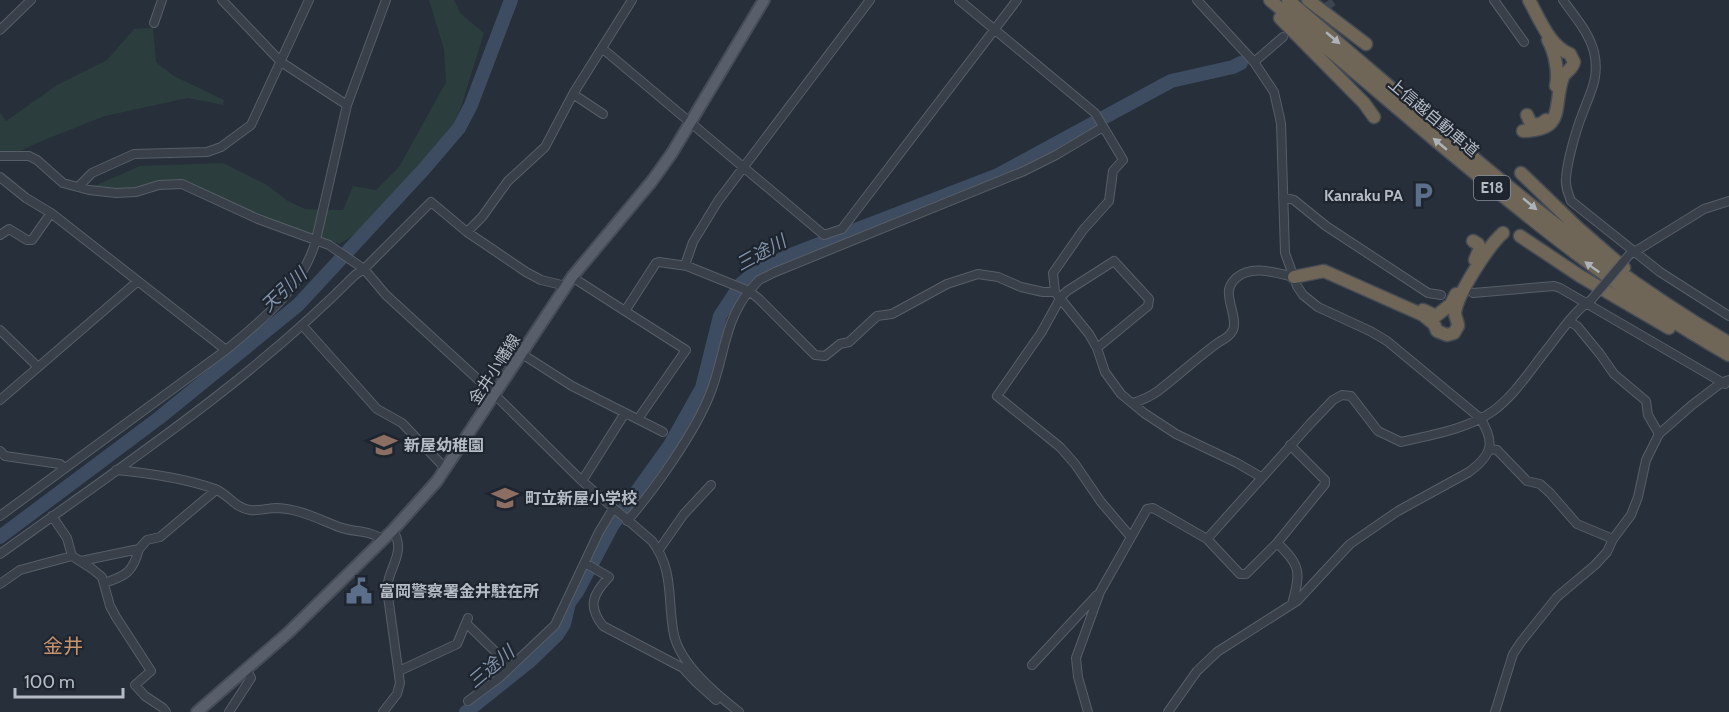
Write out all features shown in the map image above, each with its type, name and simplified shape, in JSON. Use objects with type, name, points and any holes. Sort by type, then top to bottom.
[{"type":"highway","points":[[1262,0],[1364,103],[1374,117]]},
{"type":"highway","name":"上信越自動車道","points":[[1270,0],[1560,243],[1647,306],[1729,357]]},
{"type":"highway","name":"上信越自動車道","points":[[1288,0],[1578,243],[1656,299],[1729,343]]},
{"type":"highway","points":[[1308,0],[1366,44]]},
{"type":"highway","points":[[1524,0],[1552,47],[1558,78],[1546,120],[1535,125],[1530,122],[1527,115]]},
{"type":"highway","points":[[1523,131],[1536,131],[1550,126],[1554,118],[1562,80],[1574,62],[1570,54],[1556,45],[1529,0]]},
{"type":"highway","points":[[1521,173],[1578,228],[1628,270],[1673,305],[1729,343]]},
{"type":"highway","points":[[1294,277],[1324,271],[1332,274],[1423,315],[1434,324],[1437,331],[1447,336],[1454,333],[1458,326],[1455,316],[1461,296],[1484,255],[1503,233]]},
{"type":"highway","points":[[1521,236],[1644,315],[1729,357]]},
{"type":"highway","points":[[1294,277],[1309,267],[1327,266],[1436,316],[1451,304],[1478,254],[1480,248],[1478,243],[1473,241]]},
{"type":"main road","name":"金井小幡線","points":[[197,712],[289,632],[419,504],[446,469],[569,282],[652,181],[764,0]]},
{"type":"street","points":[[0,30],[32,0]]},
{"type":"street","points":[[154,23],[162,0]]},
{"type":"street","points":[[222,0],[281,62],[347,105]]},
{"type":"street","points":[[78,187],[84,179],[100,169],[134,154],[207,152],[221,147],[251,125],[309,0]]},
{"type":"street","points":[[0,516],[226,350],[261,321],[290,290],[311,258],[347,105],[386,0]]},
{"type":"street","points":[[467,232],[482,217],[508,181],[545,147],[573,94],[632,0]]},
{"type":"street","points":[[685,265],[693,242],[718,201],[870,0]]},
{"type":"street","points":[[959,0],[1095,113],[1123,160],[1113,171],[1109,201],[1083,230],[1053,273],[1058,294],[1097,348],[1105,372],[1121,394],[1144,413],[1176,434],[1238,463],[1261,477]]},
{"type":"street","points":[[603,49],[824,235],[842,229],[1017,0]]},
{"type":"street","points":[[1168,712],[1197,671],[1217,652],[1292,604],[1313,586],[1350,544],[1398,511],[1469,472],[1479,464],[1490,449],[1488,430],[1480,418],[1388,341],[1310,302],[1297,286],[1285,253],[1281,123],[1278,106],[1265,77],[1254,62],[1197,0]]},
{"type":"street","points":[[1494,0],[1524,42]]},
{"type":"street","points":[[1563,0],[1584,28],[1594,52],[1596,72],[1593,90],[1581,116],[1566,178],[1566,190],[1571,201],[1633,253],[1729,316]]},
{"type":"street","points":[[1254,62],[1283,37]]},
{"type":"street","points":[[573,94],[603,114]]},
{"type":"street","points":[[627,521],[672,460],[699,417],[715,381],[726,334],[738,308],[759,280],[1024,171],[1102,127]]},
{"type":"street","points":[[0,156],[29,156],[38,160],[63,183],[116,194],[136,192],[159,185],[182,184],[258,219],[329,245],[364,269],[403,311],[495,395],[582,481],[652,541],[669,580],[674,634],[680,650],[718,696],[739,712]]},
{"type":"street","points":[[0,177],[26,198],[51,213],[226,350]]},
{"type":"street","points":[[1283,197],[1294,200],[1326,226],[1428,293],[1442,295]]},
{"type":"street","points":[[1207,539],[1333,400],[1342,395],[1351,396],[1378,431],[1401,442],[1480,418],[1494,410],[1514,390],[1570,322],[1633,253],[1663,232],[1704,209],[1729,201]]},
{"type":"street","points":[[0,554],[223,393],[302,325],[355,274],[364,269],[431,202],[467,232],[526,272],[541,280],[569,282],[625,311],[686,350],[638,419]]},
{"type":"street","points":[[0,235],[9,229],[27,240],[32,240],[51,213]]},
{"type":"street","points":[[625,311],[656,264],[660,262],[685,265],[749,291],[815,355],[825,356],[840,344],[849,342],[877,316],[892,314],[947,284],[978,274],[998,277],[1021,287],[1058,294],[1067,291],[1114,261],[1149,299],[1148,306],[1097,348]]},
{"type":"street","points":[[1133,403],[1158,391],[1230,335],[1234,322],[1228,291],[1232,282],[1239,276],[1264,270],[1294,277]]},
{"type":"street","points":[[0,400],[138,280]]},
{"type":"street","points":[[1473,293],[1554,286],[1589,302],[1727,382],[1692,405],[1659,434],[1646,460],[1638,497],[1630,515],[1612,539],[1607,552],[1557,597],[1521,642],[1514,654],[1495,712]]},
{"type":"street","points":[[1058,294],[1041,333],[997,396],[1060,447],[1130,536]]},
{"type":"street","points":[[1570,322],[1577,326],[1614,374],[1646,401],[1648,415],[1659,434]]},
{"type":"street","points":[[302,325],[377,409],[402,423],[446,469]]},
{"type":"street","points":[[0,330],[38,367]]},
{"type":"street","points":[[522,354],[572,386],[663,432]]},
{"type":"street","points":[[582,481],[625,413]]},
{"type":"street","points":[[1032,664],[1100,592],[1147,509],[1153,508],[1207,539],[1240,574],[1246,574],[1277,543],[1325,484],[1325,480],[1290,445]]},
{"type":"street","points":[[1490,449],[1497,450],[1527,481],[1540,484],[1577,524],[1612,539]]},
{"type":"street","points":[[2,455],[60,464],[66,468]]},
{"type":"street","points":[[116,470],[201,484],[216,490],[239,507],[251,510],[277,508],[306,513],[340,527],[372,532],[382,539]]},
{"type":"street","points":[[658,551],[684,514],[711,485]]},
{"type":"street","points":[[104,583],[123,577],[135,564],[139,549],[147,540],[160,537],[216,490]]},
{"type":"street","points":[[468,701],[511,667],[555,625],[599,532],[613,509]]},
{"type":"street","points":[[52,516],[68,538],[72,555],[102,577],[110,606],[151,671],[135,685],[166,712]]},
{"type":"street","points":[[383,712],[397,694],[400,683],[387,589],[387,581],[396,559],[399,540],[393,530]]},
{"type":"street","points":[[1277,543],[1294,558],[1299,580],[1292,604]]},
{"type":"street","points":[[81,561],[139,549]]},
{"type":"street","points":[[0,584],[20,570],[72,555]]},
{"type":"street","points":[[585,562],[609,577],[600,586],[594,598],[596,617],[603,626],[683,668],[731,712]]},
{"type":"street","points":[[1088,712],[1078,677],[1076,658],[1100,592]]},
{"type":"street","points":[[399,671],[457,644],[468,621],[511,667]]},
{"type":"street","points":[[229,712],[251,678],[246,669]]},
{"type":"shaded area","points":[[429,0],[454,0],[461,14],[484,33],[461,107],[451,129],[362,231],[339,244],[259,216],[180,180],[158,181],[135,189],[115,190],[94,186],[140,166],[223,163],[267,185],[288,201],[305,209],[343,210],[353,186],[376,190],[399,167],[446,82],[444,49]]},
{"type":"shaded area","points":[[153,28],[156,62],[174,76],[224,100],[223,105],[188,98],[105,116],[14,154],[0,151],[0,112],[6,121],[57,85],[107,60],[134,29]]},
{"type":"waterway","name":"天引川","points":[[0,537],[159,418],[298,305],[459,128],[471,105],[511,0]]},
{"type":"waterway","name":"三途川","points":[[466,712],[530,661],[557,635],[564,624],[569,603],[612,526],[670,445],[702,388],[720,316],[741,284],[753,274],[788,256],[998,175],[1171,81],[1233,67],[1241,63]]},
{"type":"tunnel","points":[[1307,20],[1336,0]]},
{"type":"place","name":"Kanraku PA","points":[[1423,195]]},
{"type":"place","name":"新屋幼稚園","points":[[384,445]]},
{"type":"place","name":"町立新屋小学校","points":[[505,498]]},
{"type":"place","name":"富岡警察署金井駐在所","points":[[359,591]]},
{"type":"district","name":"金井","points":[[63,646]]}]
